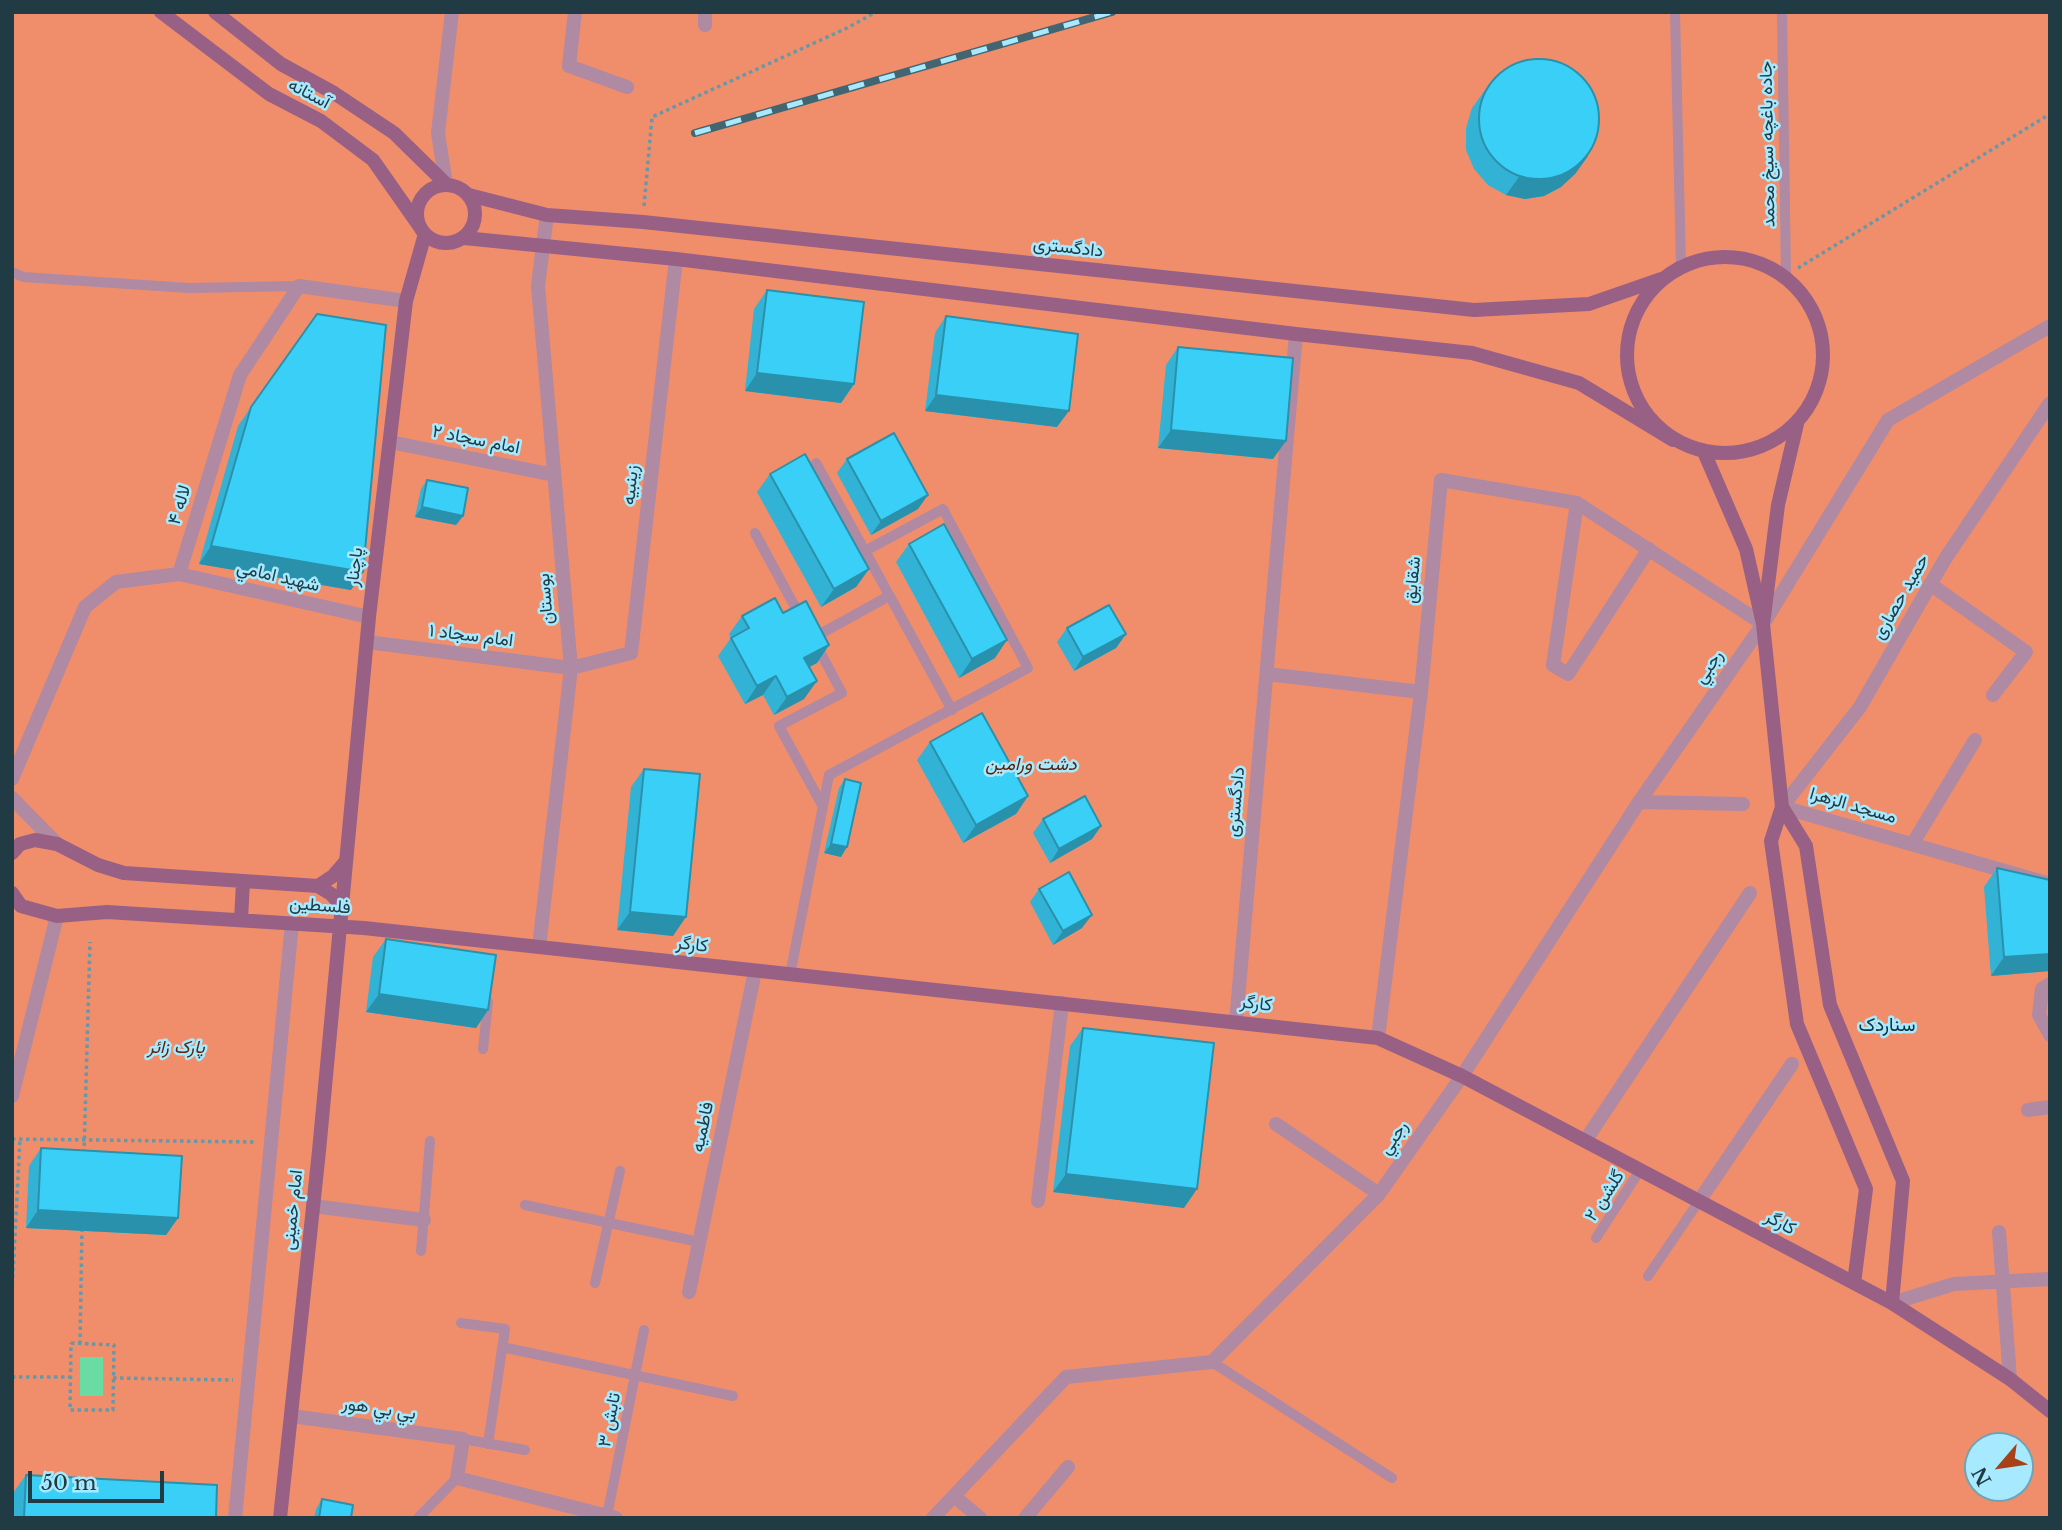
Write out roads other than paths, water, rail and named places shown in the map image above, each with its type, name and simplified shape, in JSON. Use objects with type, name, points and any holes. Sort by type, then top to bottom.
[{"type":"main road","name":"آستانه","points":[[161,12],[269,94],[321,121],[373,160],[423,231]]},
{"type":"main road","name":"آستانه","points":[[215,12],[281,64],[334,93],[394,132],[446,184]]},
{"type":"main road","points":[[464,237],[475,222],[474,203],[469,195],[454,185],[446,184],[429,189],[417,210],[423,231],[439,243],[448,243],[464,237],[676,259],[1472,353],[1579,383],[1673,440],[1704,452],[1738,454],[1770,444],[1797,424],[1815,397],[1824,365],[1822,331],[1808,300],[1786,275],[1756,260],[1723,256],[1681,266],[1661,279],[1641,302],[1629,330],[1626,361],[1633,391],[1648,417],[1673,440]]},
{"type":"main road","name":"دادگستری","points":[[469,195],[547,215],[643,222],[1474,310],[1590,304],[1661,279]]},
{"type":"main road","name":"پاچنار","points":[[342,907],[369,617],[406,301],[423,231]]},
{"type":"main road","points":[[1762,624],[1778,505],[1797,424]]},
{"type":"main road","points":[[1704,452],[1746,549],[1762,624],[1782,807],[1771,841],[1797,1024],[1866,1189],[1854,1283]]},
{"type":"main road","points":[[1782,807],[1806,846],[1830,1005],[1903,1181],[1892,1303]]},
{"type":"main road","name":"فلسطین","points":[[12,853],[20,844],[34,840],[57,844],[98,865],[124,873],[318,886],[331,894],[364,928]]},
{"type":"main road","points":[[318,886],[333,876],[346,861]]},
{"type":"main road","points":[[241,920],[243,882]]},
{"type":"main road","name":"فلسطین","points":[[12,893],[16,907],[57,916],[107,912],[364,928]]},
{"type":"main road","name":"امام خمینی","points":[[280,1518],[342,907]]},
{"type":"main road","name":"کارگر","points":[[364,928],[495,947],[540,947],[1378,1038],[1461,1076],[1892,1303],[2010,1379],[2050,1411]]},
{"type":"street","points":[[446,184],[438,134],[452,12]]},
{"type":"street","points":[[575,12],[569,66],[627,87]]},
{"type":"street","name":"بوستان","points":[[540,947],[571,668],[538,286],[547,215]]},
{"type":"street","name":"زينبيه","points":[[571,668],[631,653],[676,259]]},
{"type":"street","points":[[299,286],[406,301]]},
{"type":"street","name":"لاله ۴","points":[[179,575],[240,375],[299,286]]},
{"type":"street","points":[[1762,624],[1888,420],[2050,326]]},
{"type":"street","name":"دادگستری","points":[[1237,1021],[1296,334]]},
{"type":"street","name":"حمید حصاری","points":[[1782,807],[1860,707],[1952,547],[2049,407]]},
{"type":"street","name":"امام سجاد ۲","points":[[390,442],[554,475]]},
{"type":"street","name":"شقايق","points":[[1378,1038],[1421,692],[1441,480],[1577,503],[1762,624]]},
{"type":"street","points":[[1577,503],[1553,665],[1568,674],[1649,549]]},
{"type":"street","points":[[12,779],[85,607],[117,582],[179,575]]},
{"type":"street","name":"شهيد امامي","points":[[179,575],[369,617]]},
{"type":"street","points":[[1930,584],[2026,652],[1993,695]]},
{"type":"street","name":"رجبي","points":[[1212,1362],[1379,1194],[1461,1076],[1639,802],[1762,624]]},
{"type":"street","name":"امام سجاد ۱","points":[[367,642],[571,668]]},
{"type":"street","points":[[1267,674],[1421,692]]},
{"type":"street","points":[[1913,843],[1975,740]]},
{"type":"street","points":[[12,798],[57,844]]},
{"type":"street","points":[[1639,802],[1743,804]]},
{"type":"street","name":"مسجد الزهرا","points":[[1782,807],[2050,884]]},
{"type":"street","points":[[1585,1141],[1749,893]]},
{"type":"street","points":[[12,1096],[57,916]]},
{"type":"street","points":[[235,1518],[292,923]]},
{"type":"street","name":"فاطميه","points":[[689,1292],[755,971]]},
{"type":"street","points":[[2050,984],[2042,989],[2039,1015],[2050,1035]]},
{"type":"street","points":[[1038,1200],[1062,1003]]},
{"type":"street","points":[[1699,1201],[1792,1064]]},
{"type":"street","points":[[2028,1110],[2050,1107]]},
{"type":"street","points":[[1276,1124],[1379,1194]]},
{"type":"street","points":[[313,1206],[424,1220]]},
{"type":"street","points":[[1999,1232],[2010,1379]]},
{"type":"street","points":[[1892,1303],[1954,1284],[2050,1279]]},
{"type":"street","points":[[933,1518],[1066,1377],[1212,1362]]},
{"type":"street","name":"بي بي هور","points":[[291,1416],[463,1439]]},
{"type":"street","points":[[463,1439],[457,1478],[612,1517]]},
{"type":"street","points":[[1025,1518],[1068,1466]]},
{"type":"street","points":[[954,1496],[980,1518]]},
{"type":"lane","points":[[1675,12],[1681,266]]},
{"type":"lane","name":"جاده باغچه سیخ محمد","points":[[1782,12],[1786,275]]},
{"type":"lane","points":[[12,272],[23,277],[189,288],[299,286]]},
{"type":"lane","points":[[816,463],[951,710]]},
{"type":"lane","points":[[790,975],[829,775],[1028,668],[943,509],[865,551]]},
{"type":"lane","points":[[755,533],[842,692],[779,726],[822,805]]},
{"type":"lane","points":[[813,638],[889,596]]},
{"type":"lane","points":[[483,1049],[490,985]]},
{"type":"lane","points":[[421,1251],[430,1141]]},
{"type":"lane","name":"گلشن ۲","points":[[1596,1238],[1640,1170]]},
{"type":"lane","points":[[596,1283],[620,1171]]},
{"type":"lane","points":[[1648,1276],[1699,1201]]},
{"type":"lane","points":[[525,1205],[699,1242]]},
{"type":"lane","points":[[461,1323],[505,1329],[488,1444]]},
{"type":"lane","name":"تابش ۳","points":[[612,1517],[643,1330]]},
{"type":"lane","points":[[502,1347],[733,1396]]},
{"type":"lane","points":[[1212,1362],[1392,1478]]},
{"type":"lane","points":[[463,1439],[525,1450]]},
{"type":"lane","points":[[418,1518],[457,1478]]},
{"type":"railway","points":[[695,133],[1112,12]]},
{"type":"district","name":"سناردک","points":[[1887,1026]]},
{"type":"park label","name":"دشت ورامین","points":[[1031,765]]},
{"type":"park label","name":"پارک زائر","points":[[176,1048]]}]
